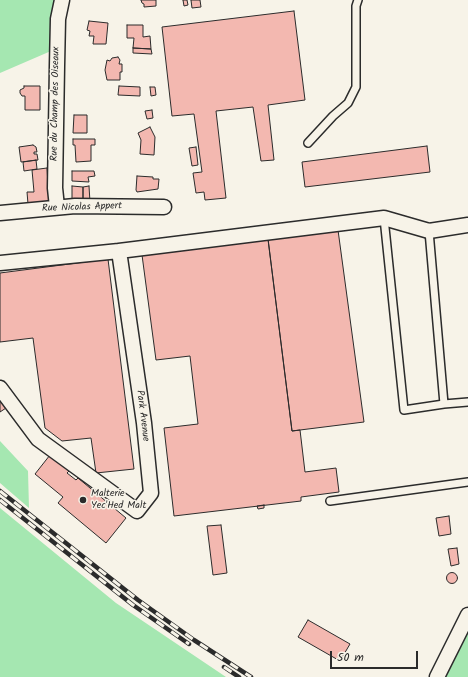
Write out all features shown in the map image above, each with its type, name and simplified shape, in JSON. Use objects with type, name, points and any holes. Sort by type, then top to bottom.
[{"type":"street","name":"Rue du Champ des Oiseaux","points":[[57,208],[55,188],[56,66],[58,19],[62,0]]},
{"type":"street","name":"Rue Nicolas Appert","points":[[0,213],[75,206],[164,207]]},
{"type":"street","points":[[0,263],[119,251],[384,218],[429,231],[468,225]]},
{"type":"street","name":"Park Avenue","points":[[0,388],[38,439],[137,511],[151,493],[144,423],[119,251]]},
{"type":"street","points":[[437,677],[468,615]]},
{"type":"lane","points":[[308,143],[333,116],[348,103],[356,87],[356,6],[358,0]]},
{"type":"lane","points":[[384,218],[404,410],[468,402]]},
{"type":"lane","points":[[429,231],[444,404]]},
{"type":"lane","points":[[330,501],[468,482]]},
{"type":"green space","points":[[0,0],[56,0],[51,51],[0,73]]},
{"type":"green space","points":[[0,441],[28,471],[29,508],[0,483]]},
{"type":"green space","points":[[0,508],[116,603],[226,677],[0,677]]},
{"type":"green space","points":[[468,625],[468,677],[443,677]]},
{"type":"building","points":[[141,0],[156,0],[156,6],[144,7]]},
{"type":"building","points":[[183,0],[187,0],[188,5],[184,6]]},
{"type":"building","points":[[191,0],[200,0],[201,7],[192,8]]},
{"type":"building","points":[[294,11],[305,100],[268,105],[274,160],[261,161],[253,107],[216,111],[226,198],[205,200],[204,192],[196,193],[193,173],[202,172],[194,114],[172,116],[162,27]]},
{"type":"building","points":[[89,21],[108,23],[106,44],[93,44],[94,36],[89,36],[90,31],[87,30]]},
{"type":"building","points":[[127,25],[143,25],[143,37],[150,36],[151,49],[133,48],[134,38],[127,38]]},
{"type":"building","points":[[133,48],[151,49],[152,54],[133,53]]},
{"type":"building","points":[[118,57],[120,60],[119,64],[122,64],[120,80],[107,80],[105,70],[107,60],[110,61],[112,58]]},
{"type":"building","points":[[24,86],[40,86],[40,110],[25,110],[25,96],[22,96],[20,93],[20,90],[24,88]]},
{"type":"building","points":[[119,86],[140,87],[140,96],[118,95]]},
{"type":"building","points":[[150,87],[155,87],[156,95],[151,96]]},
{"type":"building","points":[[152,110],[153,118],[147,119],[145,111]]},
{"type":"building","points":[[74,115],[87,115],[87,133],[73,133]]},
{"type":"building","points":[[150,127],[155,137],[154,155],[140,154],[141,140],[138,133]]},
{"type":"building","points":[[73,139],[95,139],[95,145],[91,145],[91,161],[76,162],[75,145],[73,145]]},
{"type":"building","points":[[33,145],[36,147],[37,152],[34,152],[34,154],[37,154],[38,160],[21,162],[19,147]]},
{"type":"building","points":[[427,146],[430,172],[305,187],[302,162]]},
{"type":"building","points":[[196,147],[198,165],[192,166],[189,148]]},
{"type":"building","points":[[36,160],[37,169],[24,171],[23,162]]},
{"type":"building","points":[[47,168],[49,201],[28,204],[27,192],[34,192],[32,170]]},
{"type":"building","points":[[72,171],[94,171],[95,176],[88,177],[89,182],[72,181]]},
{"type":"building","points":[[137,176],[159,179],[158,189],[137,192]]},
{"type":"building","points":[[72,186],[83,187],[83,202],[72,202]]},
{"type":"building","points":[[89,186],[90,202],[83,202],[83,187]]},
{"type":"building","points":[[338,230],[364,422],[292,431],[268,239]]},
{"type":"building","points":[[268,239],[292,431],[300,430],[305,472],[336,468],[339,492],[301,497],[301,501],[174,516],[164,428],[198,424],[190,356],[156,360],[142,255]]},
{"type":"building","points":[[108,259],[134,469],[96,473],[91,438],[62,441],[45,428],[33,338],[0,342],[0,273]]},
{"type":"building","points":[[0,400],[6,408],[0,412]]},
{"type":"building","name":"Malterie Yec'Hed Malt","points":[[50,455],[69,471],[67,473],[76,480],[78,478],[126,518],[106,543],[58,503],[63,497],[35,474]]},
{"type":"building","points":[[264,505],[264,508],[258,509],[257,506]]},
{"type":"building","points":[[449,516],[451,534],[439,536],[436,518]]},
{"type":"building","points":[[221,525],[227,573],[213,575],[207,526]]},
{"type":"building","points":[[457,548],[459,564],[451,566],[448,549]]},
{"type":"building","points":[[452,572],[456,574],[458,578],[456,582],[452,584],[448,582],[446,578],[448,574]]},
{"type":"building","points":[[308,620],[350,644],[340,661],[298,637]]},
{"type":"railway","points":[[0,491],[138,600],[194,640],[251,677]]},
{"type":"railway","points":[[0,500],[133,605],[189,644]]},
{"type":"railway","points":[[224,667],[239,677]]},
{"type":"place","name":"Malterie Yec'Hed Malt","points":[[83,500]]}]
